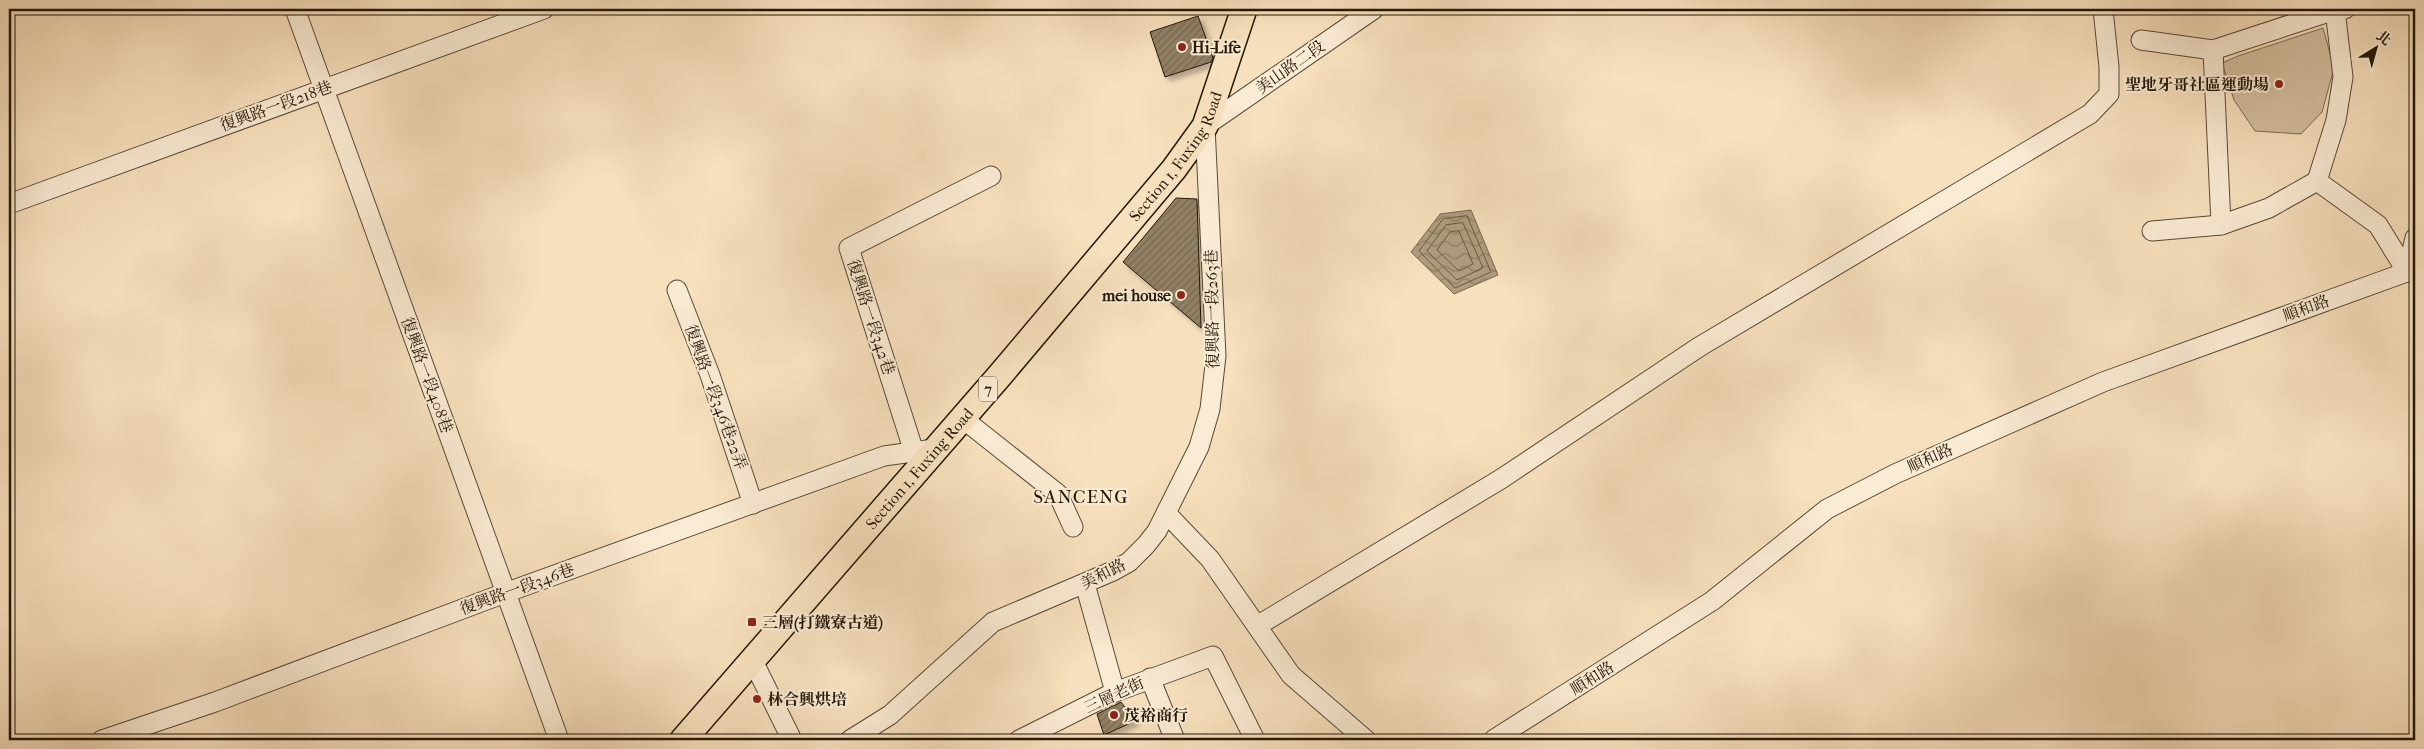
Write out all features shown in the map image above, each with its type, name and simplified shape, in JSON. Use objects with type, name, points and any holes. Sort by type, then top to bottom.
[{"type":"main road","name":"Section 1, Fuxing Road","points":[[683,740],[924,450],[962,418],[1174,169],[1205,126],[1244,9]]},
{"type":"street","name":"復興路一段408巷","points":[[295,9],[559,740]]},
{"type":"street","name":"復興路一段218巷","points":[[9,204],[544,9]]},
{"type":"street","name":"美山路二段","points":[[1205,126],[1374,9]]},
{"type":"street","points":[[1257,626],[1501,479],[1699,346],[2090,114],[2108,94],[2109,67],[2103,9]]},
{"type":"street","points":[[2141,40],[2213,50],[2340,9],[2343,77],[2336,120],[2317,182],[2269,208],[2221,226],[2152,231]]},
{"type":"street","points":[[2213,50],[2221,226]]},
{"type":"street","name":"復興路一段263巷","points":[[1166,512],[1199,446],[1210,409],[1216,356],[1205,126]]},
{"type":"street","name":"復興路一段342巷","points":[[924,450],[849,248],[991,176]]},
{"type":"street","points":[[2317,182],[2378,225],[2411,270]]},
{"type":"street","points":[[2411,270],[2415,238]]},
{"type":"street","name":"順和路","points":[[1493,740],[1712,601],[1827,509],[1878,482],[2103,382],[2411,270]]},
{"type":"street","name":"復興路一段346巷22弄","points":[[677,290],[710,375],[753,504]]},
{"type":"street","points":[[962,418],[1058,494],[1073,527]]},
{"type":"street","name":"復興路一段346巷","points":[[102,740],[216,702],[505,593],[884,456],[924,450]]},
{"type":"street","points":[[1166,512],[1210,558],[1291,676],[1366,740]]},
{"type":"street","name":"美和路","points":[[850,740],[890,715],[993,622],[1085,584],[1129,562],[1146,545],[1166,512]]},
{"type":"street","points":[[1085,584],[1116,692]]},
{"type":"street","name":"三層老街","points":[[1019,740],[1048,734],[1116,692],[1213,656],[1255,740]]},
{"type":"street","points":[[752,659],[792,740]]},
{"type":"street","points":[[1150,678],[1175,740]]},
{"type":"shaded area","name":"聖地牙哥社區運動場","points":[[2323,28],[2334,68],[2322,112],[2301,134],[2255,131],[2234,100],[2222,63]]},
{"type":"water","points":[[1471,210],[1498,275],[1454,294],[1411,252],[1440,214]]},
{"type":"building","name":"Hi-Life","points":[[1198,16],[1213,58],[1211,62],[1165,77],[1150,32]]},
{"type":"building","name":"mei house","points":[[1176,198],[1197,199],[1201,328],[1123,262]]},
{"type":"building","name":"茂裕商行","points":[[1121,702],[1135,721],[1104,735],[1097,714]]},
{"type":"place","name":"Hi-Life","points":[[1182,47]]},
{"type":"place","name":"聖地牙哥社區運動場","points":[[2279,84]]},
{"type":"place","name":"mei house","points":[[1181,295]]},
{"type":"place","name":"三層(打鐵寮古道)","points":[[752,622]]},
{"type":"place","name":"林合興烘培","points":[[757,699]]},
{"type":"place","name":"茂裕商行","points":[[1114,715]]},
{"type":"district","name":"SANCENG","points":[[1081,497]]}]
